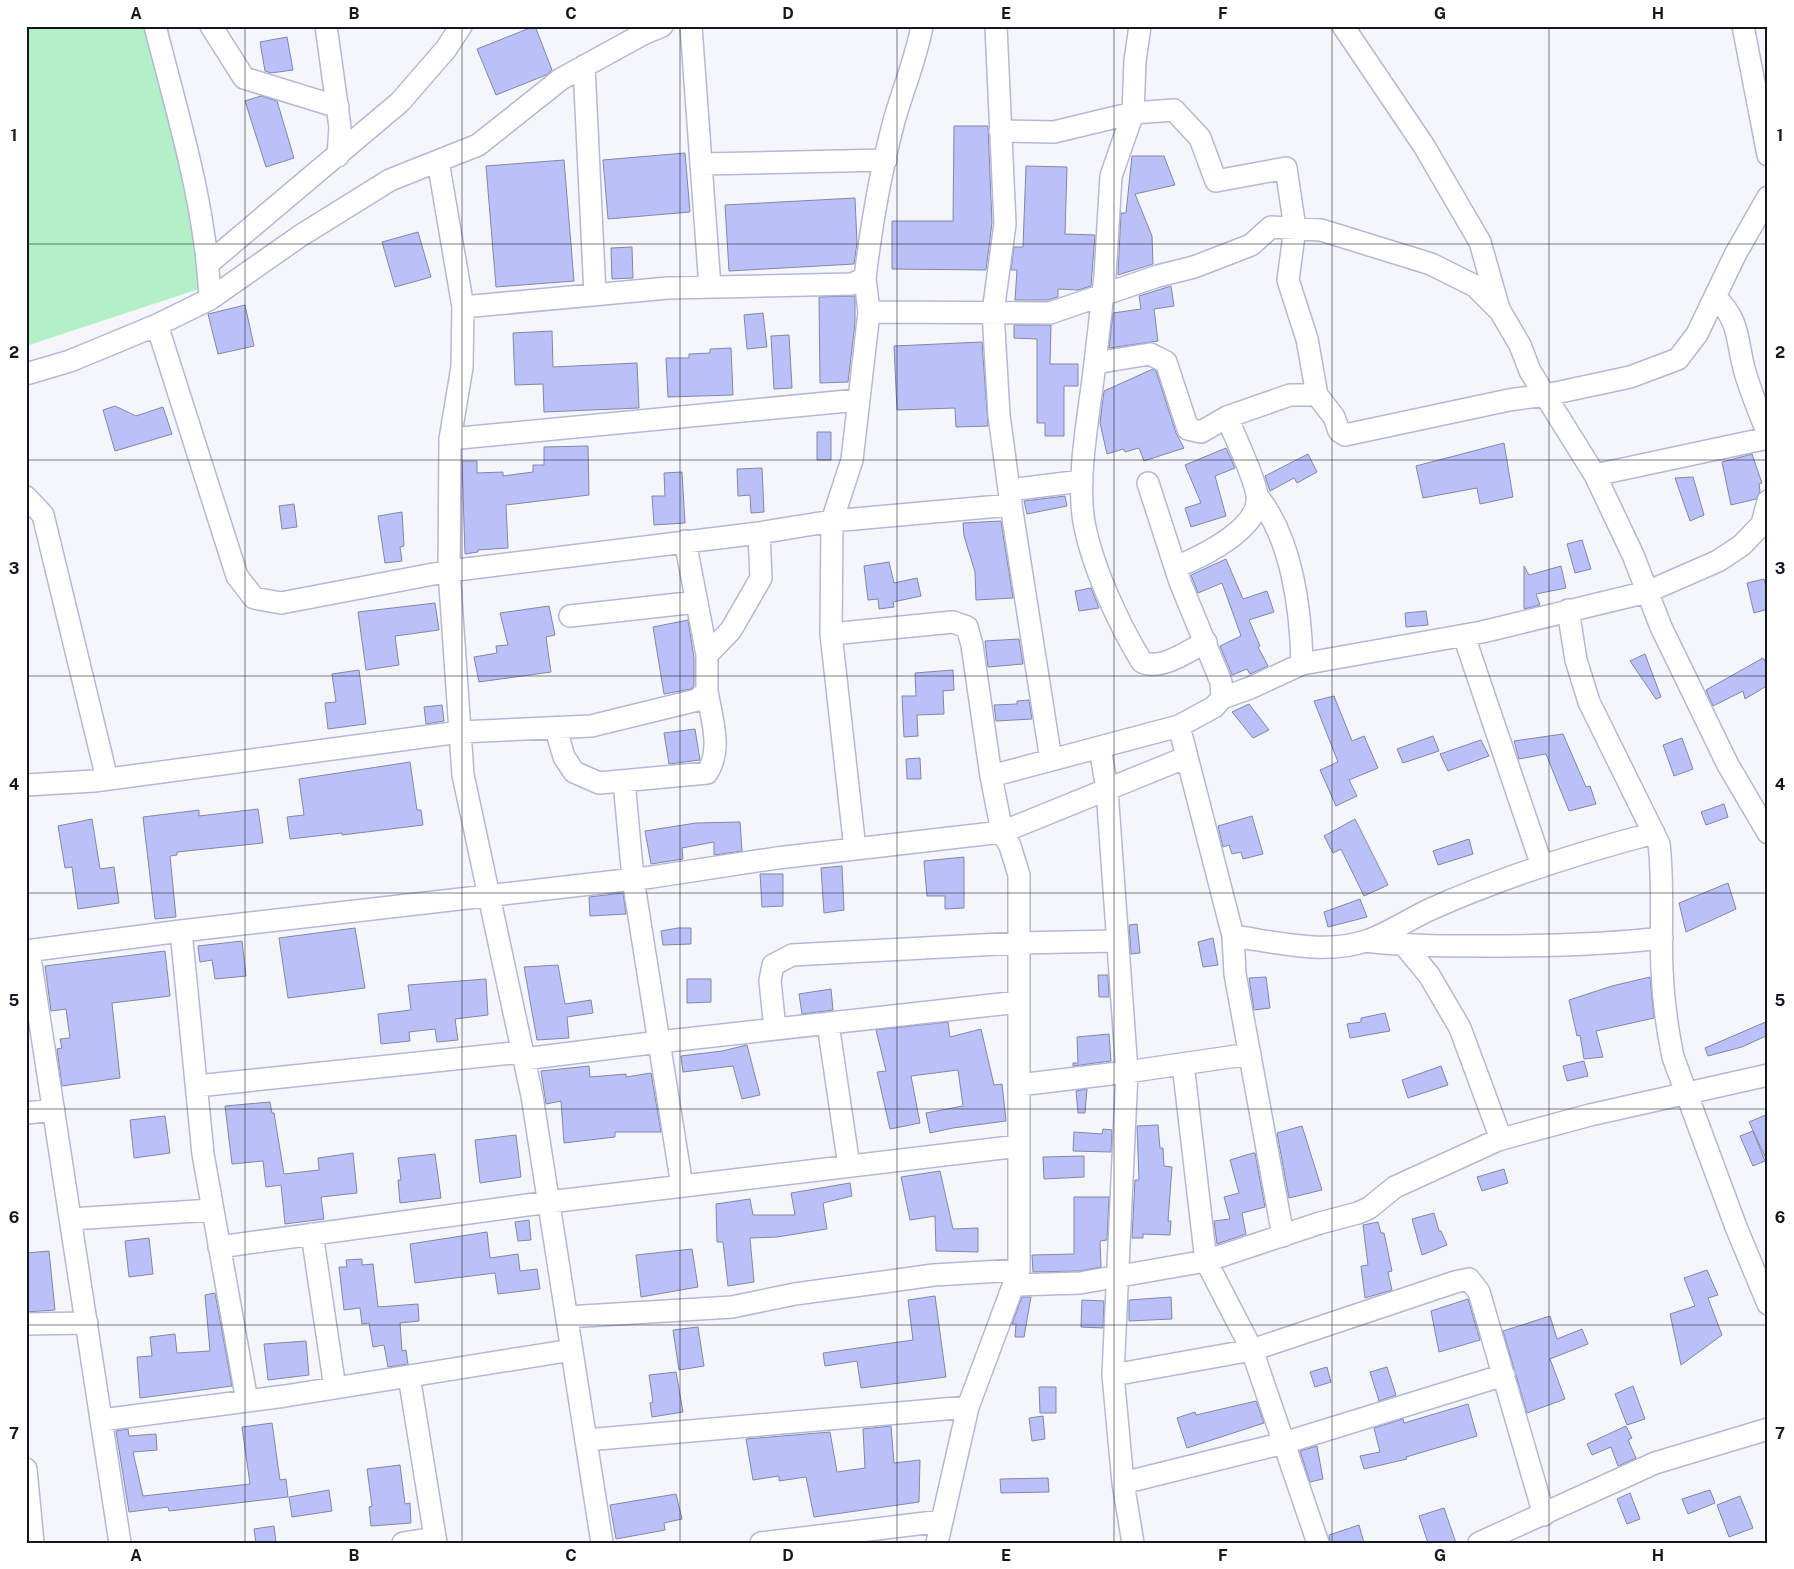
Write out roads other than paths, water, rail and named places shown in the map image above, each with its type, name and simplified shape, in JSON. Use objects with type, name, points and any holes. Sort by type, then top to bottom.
[{"type":"street","points":[[155,26],[183,129],[209,263],[210,299]]},
{"type":"street","points":[[211,26],[244,78],[338,107]]},
{"type":"street","points":[[326,26],[340,128],[338,156]]},
{"type":"street","points":[[209,263],[400,102],[446,49],[461,26]]},
{"type":"street","points":[[26,374],[70,360],[157,325],[210,299],[300,236],[390,180],[478,145],[562,79],[662,26]]},
{"type":"street","points":[[691,26],[710,287]]},
{"type":"street","points":[[855,849],[832,634],[832,521],[852,460],[870,312],[865,278],[886,160],[894,121],[917,55],[922,26]]},
{"type":"street","points":[[996,26],[1005,224],[993,312],[999,415],[1010,497],[1052,760]]},
{"type":"street","points":[[1140,26],[1135,61],[1133,113],[1111,176],[1104,294],[1082,482],[1084,521],[1094,563],[1142,662],[1149,666],[1164,662],[1206,642]]},
{"type":"street","points":[[1343,26],[1424,146],[1480,242],[1500,312]]},
{"type":"street","points":[[1743,26],[1768,154]]},
{"type":"street","points":[[584,66],[595,295]]},
{"type":"street","points":[[1000,131],[1054,132],[1133,113],[1174,110],[1200,138],[1216,181],[1286,168],[1295,228],[1288,280],[1307,339],[1317,395],[1334,417],[1339,431],[1345,435],[1501,402],[1630,378],[1678,359],[1697,334],[1735,255],[1768,197]]},
{"type":"street","points":[[701,164],[886,160]]},
{"type":"street","points":[[438,161],[462,306],[462,367],[450,439],[449,570],[463,775],[523,1056],[567,1317],[602,1543]]},
{"type":"street","points":[[870,312],[1050,313],[1158,276],[1194,267],[1251,245],[1271,227],[1321,230],[1431,264],[1475,286],[1500,312],[1520,345],[1530,371],[1595,475],[1661,628],[1728,765],[1768,832]]},
{"type":"street","points":[[462,306],[710,287],[852,284],[865,278]]},
{"type":"street","points":[[1595,475],[1768,436],[1744,369],[1736,325],[1726,307],[1715,298]]},
{"type":"street","points":[[157,325],[237,576],[254,598],[280,603],[449,570],[759,533],[832,521],[1010,497],[1082,482]]},
{"type":"street","points":[[1095,363],[1150,354],[1166,362],[1188,430],[1201,432],[1227,417],[1290,395],[1317,395]]},
{"type":"street","points":[[450,439],[858,400]]},
{"type":"street","points":[[1227,417],[1257,496],[1268,509],[1293,576],[1302,664]]},
{"type":"street","points":[[1148,483],[1180,582],[1221,682],[1222,698]]},
{"type":"street","points":[[1176,567],[1206,554],[1235,534],[1256,512],[1257,496]]},
{"type":"street","points":[[26,497],[43,515],[106,779]]},
{"type":"street","points":[[991,776],[1179,726],[1214,707],[1222,698],[1250,688],[1302,664],[1464,636],[1647,592],[1718,561],[1742,545],[1762,524],[1768,500]]},
{"type":"street","points":[[707,655],[731,630],[761,578],[759,533]]},
{"type":"street","points":[[556,728],[564,758],[574,772],[599,784],[707,773],[714,762],[716,748],[707,691],[707,655],[685,541]]},
{"type":"street","points":[[570,616],[697,602]]},
{"type":"street","points":[[1568,610],[1576,660],[1589,702],[1659,844],[1662,865],[1662,970],[1668,1034],[1673,1057],[1688,1092],[1736,1227],[1768,1304]]},
{"type":"street","points":[[832,634],[953,622],[967,627],[972,645],[991,776],[1002,832],[1010,846],[1019,875],[1019,1146],[1016,1278],[968,1407],[937,1543]]},
{"type":"street","points":[[1464,636],[1542,866]]},
{"type":"street","points":[[26,784],[106,779],[460,732],[591,726],[697,700],[707,691]]},
{"type":"street","points":[[1179,726],[1233,936],[1235,974],[1283,1236]]},
{"type":"street","points":[[1100,747],[1107,790],[1116,941],[1127,1072],[1113,1375],[1123,1483],[1133,1543]]},
{"type":"street","points":[[120,1543],[28,951],[488,894],[633,879],[855,849],[1002,832],[1187,757]]},
{"type":"street","points":[[624,781],[633,879],[682,1186]]},
{"type":"street","points":[[1365,942],[1430,909],[1542,866],[1572,855],[1654,832]]},
{"type":"street","points":[[181,931],[196,1086],[212,1210],[247,1402]]},
{"type":"street","points":[[1233,936],[1301,945],[1333,946],[1365,942],[1405,946],[1598,945],[1662,938]]},
{"type":"street","points":[[775,1029],[770,981],[773,965],[792,955],[1019,943],[1116,941]]},
{"type":"street","points":[[1405,946],[1428,975],[1460,1028],[1501,1139]]},
{"type":"street","points":[[196,1086],[523,1056],[1019,1002]]},
{"type":"street","points":[[828,1024],[849,1166]]},
{"type":"street","points":[[1019,1085],[1250,1054]]},
{"type":"street","points":[[1183,1064],[1206,1261],[1252,1350],[1318,1543]]},
{"type":"street","points":[[567,1317],[732,1307],[795,1294],[934,1275],[1016,1278],[1080,1284],[1206,1261],[1320,1223],[1358,1213],[1369,1208],[1395,1187],[1501,1139],[1590,1115],[1768,1075]]},
{"type":"street","points":[[26,1113],[54,1110]]},
{"type":"street","points":[[219,1247],[548,1202],[1019,1146]]},
{"type":"street","points":[[71,1219],[212,1210]]},
{"type":"street","points":[[312,1234],[335,1388]]},
{"type":"street","points":[[1113,1375],[1252,1350],[1455,1282],[1469,1279],[1479,1292],[1544,1515]]},
{"type":"street","points":[[26,1324],[87,1324]]},
{"type":"street","points":[[102,1420],[247,1402],[572,1350]]},
{"type":"street","points":[[1123,1483],[1284,1443],[1504,1375]]},
{"type":"street","points":[[403,1543],[435,1540],[409,1376]]},
{"type":"street","points":[[586,1440],[968,1407]]},
{"type":"street","points":[[1480,1543],[1655,1463],[1768,1429]]},
{"type":"street","points":[[26,1469],[33,1543]]},
{"type":"street","points":[[761,1543],[942,1521]]}]
